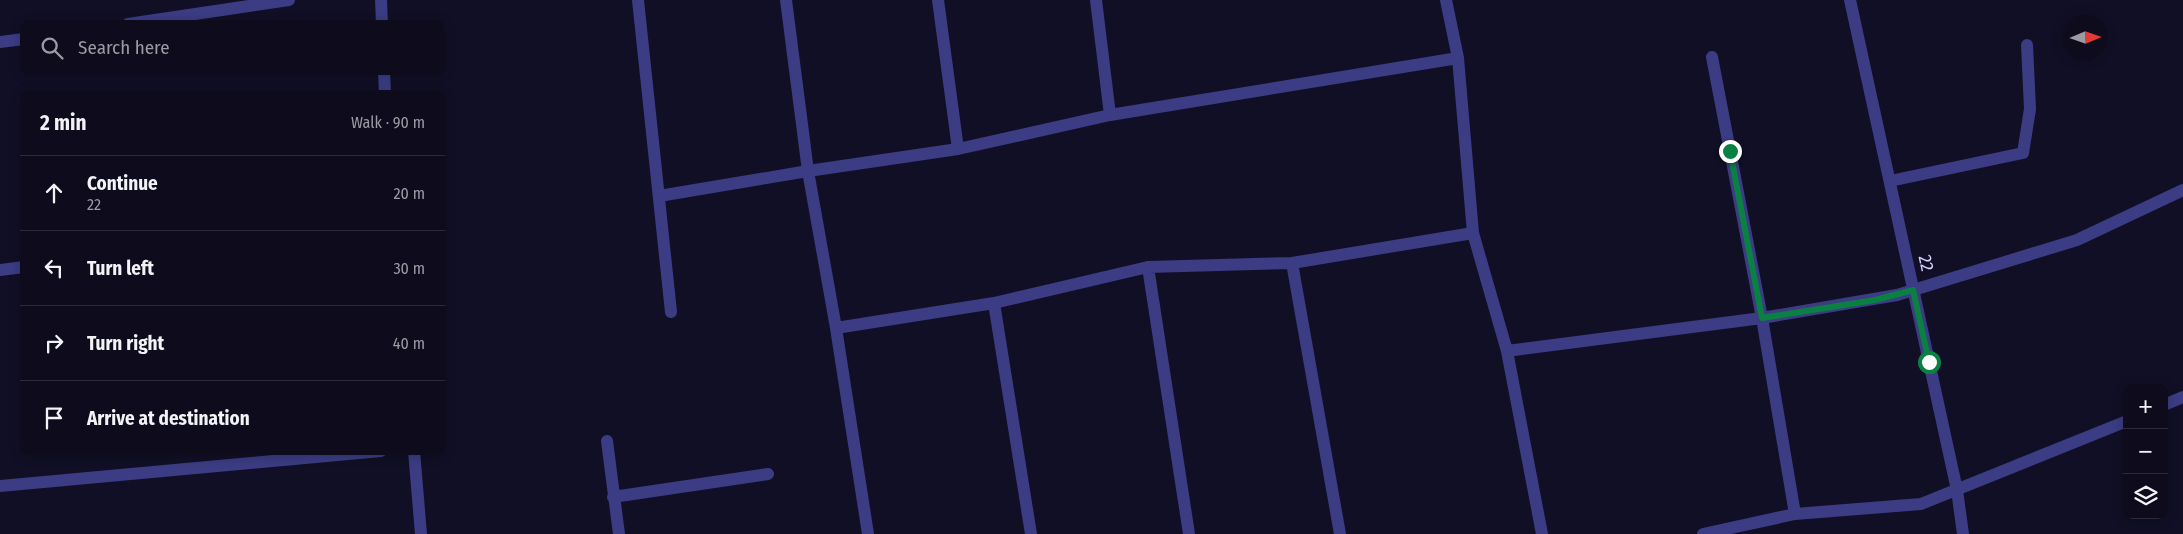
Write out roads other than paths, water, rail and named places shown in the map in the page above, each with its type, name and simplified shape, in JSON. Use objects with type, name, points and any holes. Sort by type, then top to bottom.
[{"type":"street","points":[[155,20],[289,0]]},
{"type":"street","points":[[381,0],[382,20]]},
{"type":"street","points":[[638,0],[672,312]]},
{"type":"street","points":[[786,0],[808,171],[836,328],[868,534]]},
{"type":"street","points":[[938,0],[958,150]]},
{"type":"street","points":[[1096,0],[1110,114]]},
{"type":"street","points":[[1446,0],[1458,58],[1473,233],[1507,351],[1542,534]]},
{"type":"street","name":"22","points":[[1850,0],[1957,490],[1963,534]]},
{"type":"street","points":[[0,42],[20,40]]},
{"type":"street","points":[[1890,181],[2023,153],[2030,108],[2027,45]]},
{"type":"street","points":[[1712,57],[1762,318],[1795,514]]},
{"type":"street","points":[[659,196],[808,171],[958,150],[1110,114],[1458,58]]},
{"type":"street","points":[[384,75],[385,90]]},
{"type":"street","points":[[1507,351],[1762,318],[1875,300],[2077,240],[2183,190]]},
{"type":"street","points":[[836,328],[994,303],[1148,267],[1292,263],[1473,233]]},
{"type":"street","points":[[1292,263],[1340,534]]},
{"type":"street","points":[[1148,267],[1189,534]]},
{"type":"street","points":[[0,270],[20,268]]},
{"type":"street","points":[[994,303],[1030,534]]},
{"type":"street","points":[[2168,404],[2183,398]]},
{"type":"street","points":[[1703,534],[1795,514],[1921,504],[2123,423]]},
{"type":"street","points":[[607,442],[619,534]]},
{"type":"street","points":[[0,486],[337,455]]},
{"type":"street","points":[[414,455],[421,534]]},
{"type":"street","points":[[613,498],[768,474]]}]
